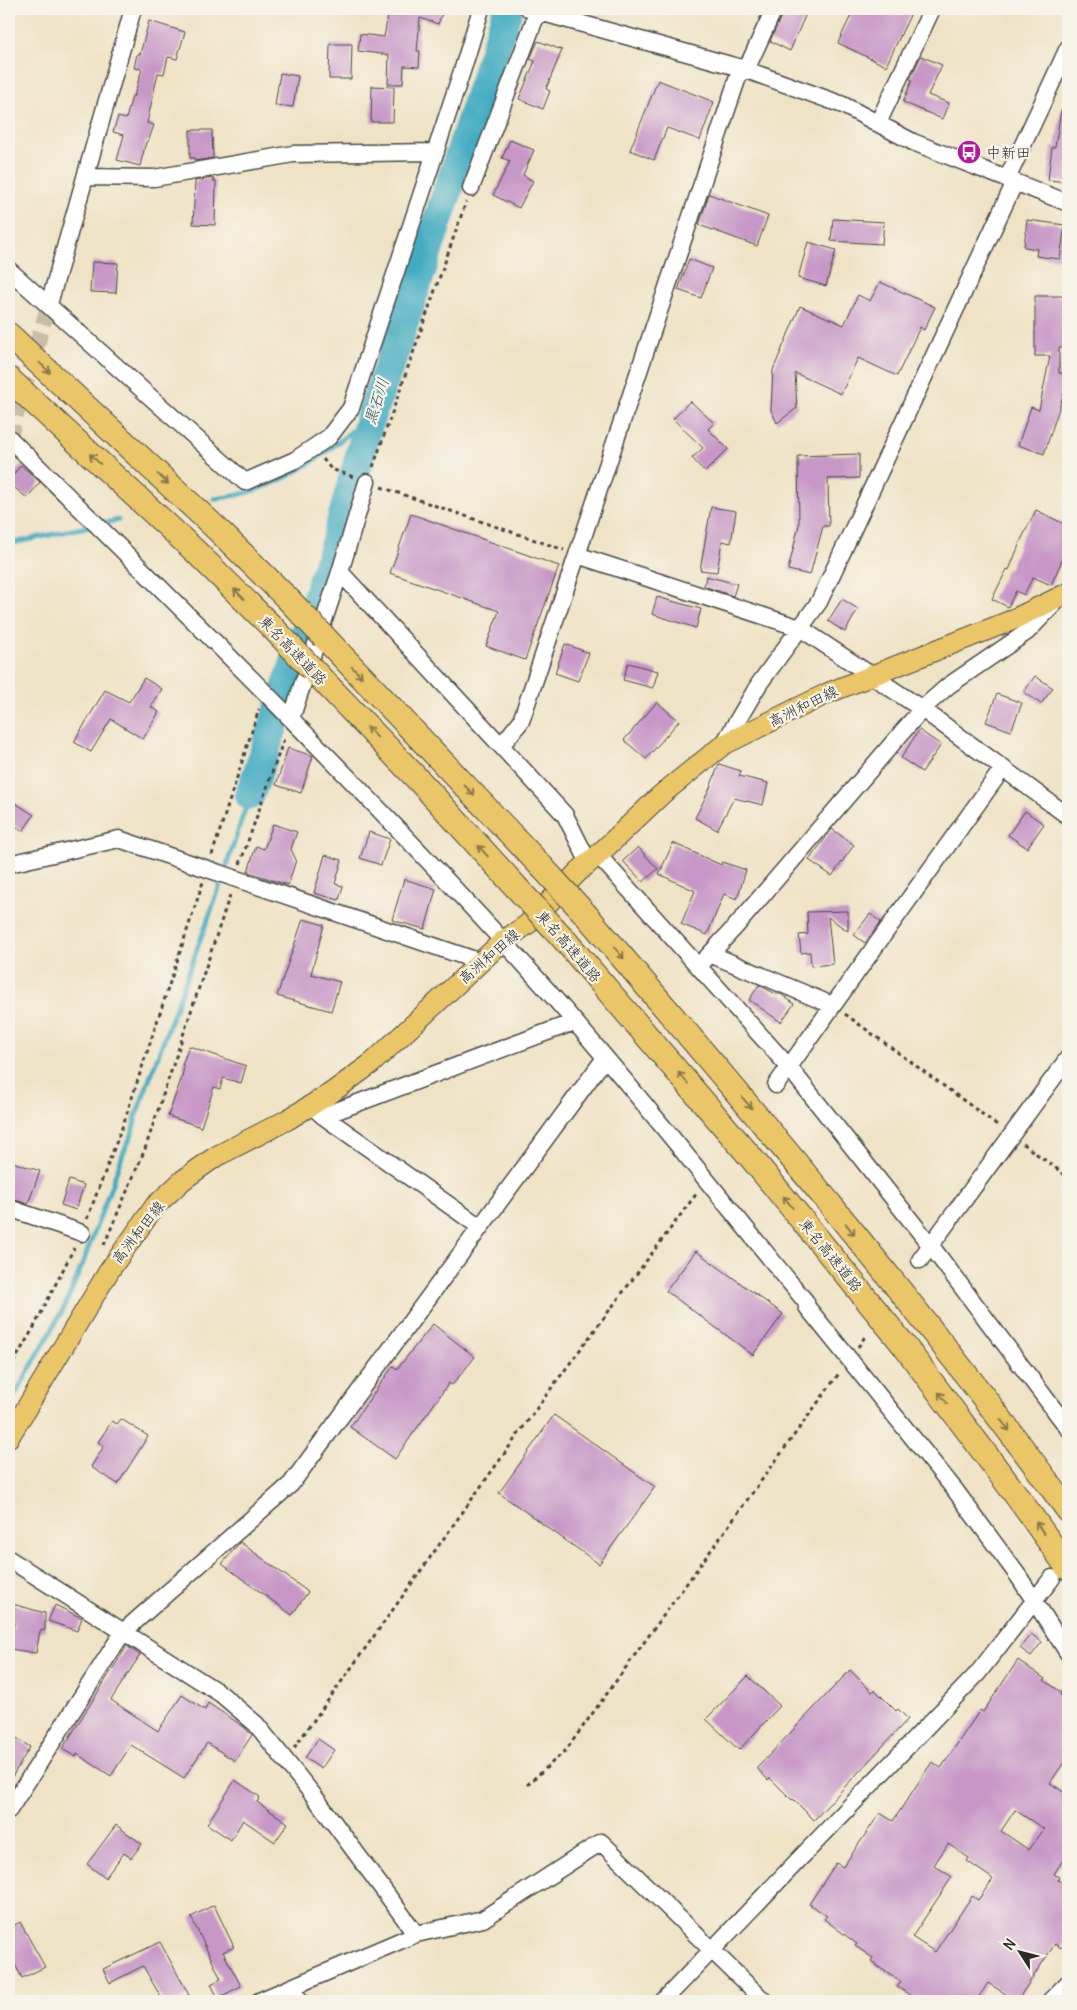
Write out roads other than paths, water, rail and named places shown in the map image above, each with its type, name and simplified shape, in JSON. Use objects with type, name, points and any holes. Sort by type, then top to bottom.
[{"type":"highway","name":"東名高速道路","points":[[9,335],[218,530],[288,599],[587,916],[778,1139],[1012,1433],[1068,1510]]},
{"type":"highway","name":"東名高速道路","points":[[9,379],[196,552],[273,628],[426,788],[562,937],[754,1161],[904,1344],[1022,1503],[1060,1573]]},
{"type":"main road","name":"高洲和田線","points":[[9,1437],[109,1271],[155,1206],[182,1180],[215,1157],[288,1120],[317,1110],[372,1063],[503,941],[528,924],[662,794],[723,745],[828,693],[1010,621],[1064,595]]},
{"type":"street","points":[[49,304],[133,9]]},
{"type":"street","points":[[9,270],[245,482],[295,460],[329,437],[352,408],[481,9]]},
{"type":"street","points":[[501,746],[521,721],[743,69],[774,9]]},
{"type":"street","points":[[878,123],[932,9]]},
{"type":"street","points":[[471,188],[534,10],[743,69],[844,106],[913,142],[1068,203]]},
{"type":"street","points":[[723,745],[760,684],[819,602],[1011,181],[1068,48]]},
{"type":"street","points":[[85,177],[154,178],[293,154],[436,152]]},
{"type":"street","points":[[9,439],[289,717],[503,941],[574,1022],[806,1302],[807,1307],[849,1360],[955,1490],[1068,1652]]},
{"type":"street","points":[[289,717],[340,572],[368,482]]},
{"type":"street","points":[[577,554],[800,628],[922,709],[1068,816]]},
{"type":"street","points":[[340,572],[564,815],[594,859],[699,966],[788,1066],[931,1246],[1068,1428]]},
{"type":"street","points":[[699,966],[922,709],[948,686],[1027,632],[1064,595]]},
{"type":"street","points":[[776,1085],[1003,768]]},
{"type":"street","points":[[9,864],[119,838],[481,962]]},
{"type":"street","points":[[710,954],[832,1005]]},
{"type":"street","points":[[317,1110],[574,1022]]},
{"type":"street","points":[[9,1810],[123,1632],[291,1484],[605,1058]]},
{"type":"street","points":[[920,1260],[1068,1058]]},
{"type":"street","points":[[317,1110],[480,1227]]},
{"type":"street","points":[[9,1208],[82,1233]]},
{"type":"street","points":[[9,1559],[221,1694],[256,1724],[314,1796],[416,1934]]},
{"type":"street","points":[[663,2001],[978,1673],[1034,1601],[1060,1573]]},
{"type":"street","points":[[259,2001],[416,1934],[483,1919],[601,1842],[764,2001]]},
{"type":"street","points":[[1050,2001],[1068,1983]]},
{"type":"street","points":[[288,1989],[301,2001]]},
{"type":"waterway","name":"黒石川","points":[[250,795],[336,541],[371,415],[395,350],[508,9]]},
{"type":"waterway","points":[[214,499],[251,492],[288,476],[331,448],[371,415]]},
{"type":"waterway","points":[[9,544],[118,520]]},
{"type":"waterway","points":[[9,1406],[65,1306],[83,1263],[132,1134],[136,1116],[215,900],[250,795]]},
{"type":"tunnel","points":[[9,439],[49,304]]},
{"type":"place","name":"中新田","points":[[969,152]]}]
